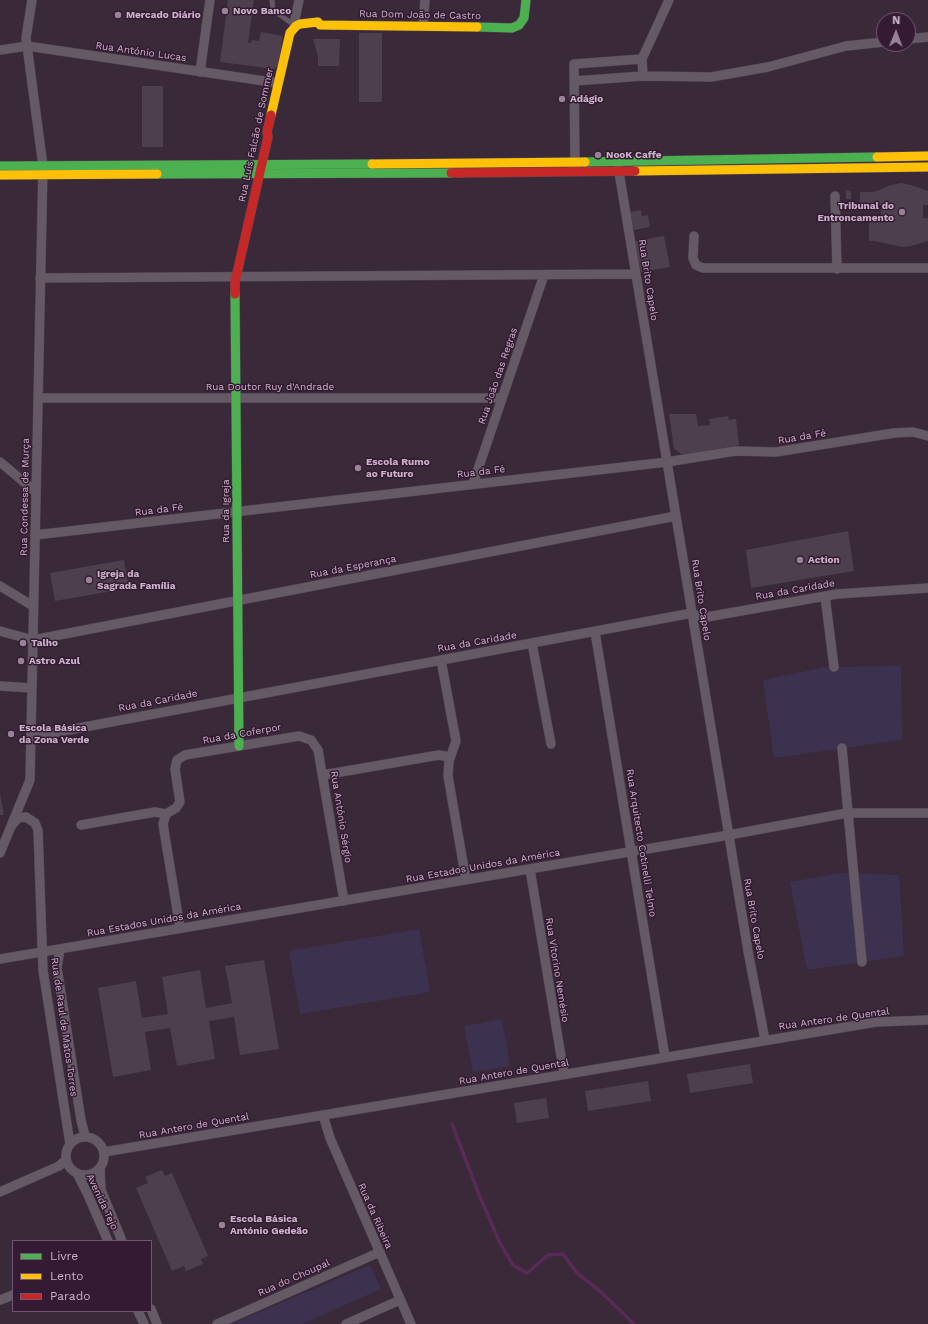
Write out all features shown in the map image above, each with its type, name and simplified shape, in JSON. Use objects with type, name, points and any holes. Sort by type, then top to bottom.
[{"type":"street","name":"Rua Condessa de Murça","points":[[0,851],[30,780],[43,170],[26,38],[32,0]]},
{"type":"street","points":[[200,72],[210,0]]},
{"type":"street","name":"Rua Luis Falcão de Sommer","points":[[237,277],[288,38],[292,29],[296,26],[295,19],[299,0]]},
{"type":"street","points":[[423,26],[425,0]]},
{"type":"street","name":"Rua Dom João de Castro","points":[[296,26],[308,22],[318,22],[320,25],[512,28],[519,25],[524,18],[526,0]]},
{"type":"street","points":[[643,76],[642,60],[669,0]]},
{"type":"street","points":[[916,38],[928,37]]},
{"type":"street","points":[[574,81],[643,76],[711,77],[768,67],[846,46],[876,43]]},
{"type":"street","name":"Rua António Lucas","points":[[0,50],[27,46],[278,83]]},
{"type":"street","points":[[575,167],[574,64],[642,60]]},
{"type":"street","points":[[618,167],[928,156]]},
{"type":"street","points":[[0,166],[43,170],[928,167]]},
{"type":"street","name":"Rua Brito Capelo","points":[[618,167],[748,951],[765,1040]]},
{"type":"street","points":[[0,175],[43,170]]},
{"type":"street","points":[[835,196],[837,269]]},
{"type":"street","points":[[694,236],[693,258],[696,265],[703,268],[928,268]]},
{"type":"street","name":"Rua João das Regras","points":[[473,484],[544,274]]},
{"type":"street","points":[[40,278],[635,274]]},
{"type":"street","name":"Rua da Igreja","points":[[237,277],[236,398],[239,746]]},
{"type":"street","name":"Rua Doutor Ruy d'Andrade","points":[[38,398],[502,398]]},
{"type":"street","name":"Rua da Fé","points":[[35,535],[667,462],[735,452],[776,452],[894,433],[913,432],[928,436]]},
{"type":"street","points":[[0,462],[36,492]]},
{"type":"street","name":"Rua da Esperança","points":[[33,640],[676,516]]},
{"type":"street","points":[[0,586],[33,606]]},
{"type":"street","name":"Rua da Caridade","points":[[31,737],[692,613],[701,618],[837,594],[928,588]]},
{"type":"street","points":[[825,596],[834,667]]},
{"type":"street","points":[[0,631],[33,640]]},
{"type":"street","name":"Rua Arquitecto Cotinelli Telmo","points":[[594,632],[665,1057]]},
{"type":"street","points":[[532,643],[551,744]]},
{"type":"street","points":[[441,660],[456,738],[455,746],[450,757],[448,776],[466,880]]},
{"type":"street","points":[[0,686],[32,688]]},
{"type":"street","name":"Rua da Coferpor","points":[[166,814],[176,808],[180,802],[175,769],[177,760],[185,755],[299,736],[310,740]]},
{"type":"street","name":"Rua António Sérgio","points":[[310,740],[318,750],[344,900]]},
{"type":"street","points":[[842,748],[862,962]]},
{"type":"street","points":[[323,775],[439,755],[450,757]]},
{"type":"street","points":[[81,825],[156,812],[166,814],[163,824],[180,928]]},
{"type":"street","name":"Rua Estados Unidos da América","points":[[0,959],[631,852],[847,813],[928,813]]},
{"type":"street","name":"Rua de Raul de Matos Torres","points":[[11,826],[15,820],[22,817],[32,820],[37,826],[43,970],[70,1144]]},
{"type":"street","name":"Rua Vitorino Nemésio","points":[[530,869],[564,1074]]},
{"type":"street","name":"Rua de Raul de Matos Torres","points":[[60,949],[57,968],[81,1120],[85,1136]]},
{"type":"street","name":"Rua Antero de Quental","points":[[104,1152],[876,1022],[928,1020]]},
{"type":"street","name":"Rua da Ribeira","points":[[323,1115],[330,1138],[411,1324]]},
{"type":"street","points":[[85,1136],[94,1138],[100,1144],[104,1152],[104,1160],[100,1168],[94,1173],[85,1175],[77,1173],[70,1168],[66,1160],[66,1151],[70,1144],[77,1138],[85,1136]]},
{"type":"street","points":[[0,1192],[59,1166],[66,1160]]},
{"type":"street","name":"Avenida Tejo","points":[[100,1168],[101,1190],[122,1240]]},
{"type":"street","name":"Avenida Tejo","points":[[77,1173],[108,1240]]},
{"type":"street","name":"Rua do Choupal","points":[[216,1324],[380,1252]]},
{"type":"street","points":[[0,1300],[12,1294]]},
{"type":"street","points":[[346,1324],[400,1300]]},
{"type":"street","points":[[138,1312],[144,1324]]},
{"type":"street","points":[[152,1312],[157,1324]]},
{"type":"lane","points":[[272,0],[273,10],[296,26]]},
{"type":"shaded area","points":[[901,666],[902,740],[774,758],[763,680],[826,667]]},
{"type":"shaded area","points":[[841,873],[899,875],[904,956],[807,970],[790,882]]},
{"type":"shaded area","points":[[419,929],[430,992],[300,1014],[289,951]]},
{"type":"shaded area","points":[[502,1019],[510,1066],[473,1072],[464,1026]]},
{"type":"shaded area","points":[[370,1265],[381,1289],[302,1324],[231,1324]]},
{"type":"building","points":[[228,0],[254,0],[248,43],[251,43],[252,40],[259,41],[261,32],[283,36],[278,65],[274,69],[220,62]]},
{"type":"building","points":[[359,33],[382,33],[382,102],[359,102]]},
{"type":"building","points":[[313,39],[340,39],[339,66],[318,66],[318,56]]},
{"type":"building","points":[[142,86],[163,86],[163,147],[142,147]]},
{"type":"building","name":"Tribunal do Entroncamento","points":[[901,183],[928,191],[928,205],[923,205],[923,218],[928,218],[928,241],[902,247],[869,241],[869,219],[881,219],[881,205],[860,205],[860,192],[874,192],[891,185]]},
{"type":"building","points":[[846,190],[851,191],[851,199],[846,199]]},
{"type":"building","points":[[641,210],[642,216],[648,215],[650,227],[634,230],[630,212]]},
{"type":"building","points":[[664,236],[670,267],[641,272],[635,241]]},
{"type":"building","points":[[669,414],[696,414],[698,426],[710,425],[709,419],[728,416],[729,420],[736,419],[739,445],[683,455],[674,449]]},
{"type":"building","name":"Action","points":[[848,531],[854,571],[751,588],[746,550]]},
{"type":"building","name":"Igreja da Sagrada Família","points":[[124,560],[129,588],[55,601],[50,573]]},
{"type":"building","points":[[0,794],[4,815],[0,815]]},
{"type":"building","points":[[264,960],[279,1049],[240,1055],[234,1017],[209,1021],[215,1059],[177,1066],[170,1028],[145,1032],[151,1070],[113,1077],[98,988],[136,981],[142,1018],[168,1014],[162,977],[200,970],[206,1008],[232,1003],[225,966]]},
{"type":"building","points":[[750,1064],[753,1083],[690,1093],[687,1074]]},
{"type":"building","points":[[648,1081],[651,1101],[588,1111],[585,1091]]},
{"type":"building","points":[[546,1098],[549,1118],[517,1123],[514,1103]]},
{"type":"building","points":[[162,1170],[165,1176],[172,1173],[208,1256],[201,1259],[203,1264],[186,1271],[184,1266],[172,1271],[136,1188],[148,1183],[145,1177]]},
{"type":"waterway","points":[[452,1124],[480,1197],[500,1243],[513,1265],[527,1273],[548,1255],[563,1254],[577,1273],[600,1291],[634,1324]]},
{"type":"traffic: fast","points":[[477,27],[512,28],[519,25],[524,18],[526,0]]},
{"type":"traffic: fast","points":[[585,162],[877,157]]},
{"type":"traffic: fast","points":[[0,166],[372,164]]},
{"type":"traffic: fast","points":[[157,174],[451,173]]},
{"type":"traffic: fast","points":[[235,294],[239,746]]},
{"type":"traffic: slow","points":[[271,115],[290,33],[300,24],[318,22],[320,25],[477,27]]},
{"type":"traffic: slow","points":[[877,157],[928,156]]},
{"type":"traffic: slow","points":[[372,164],[585,162]]},
{"type":"traffic: slow","points":[[635,171],[928,167]]},
{"type":"traffic: slow","points":[[0,175],[157,174]]},
{"type":"traffic: jam","points":[[235,294],[235,282],[268,137],[267,132],[271,115]]},
{"type":"traffic: jam","points":[[451,173],[635,171]]},
{"type":"place","name":"Novo Banco","points":[[225,11]]},
{"type":"place","name":"Mercado Diário","points":[[118,15]]},
{"type":"place","name":"Adágio","points":[[562,99]]},
{"type":"place","name":"NooK Caffe","points":[[598,155]]},
{"type":"place","name":"Tribunal do Entroncamento","points":[[902,212]]},
{"type":"place","name":"Escola Rumo ao Futuro","points":[[358,468]]},
{"type":"place","name":"Action","points":[[800,560]]},
{"type":"place","name":"Igreja da Sagrada Família","points":[[89,580]]},
{"type":"place","name":"Talho","points":[[23,643]]},
{"type":"place","name":"Astro Azul","points":[[21,661]]},
{"type":"place","name":"Escola Básica da Zona Verde","points":[[11,734]]},
{"type":"place","name":"Escola Básica António Gedeão","points":[[222,1225]]}]
